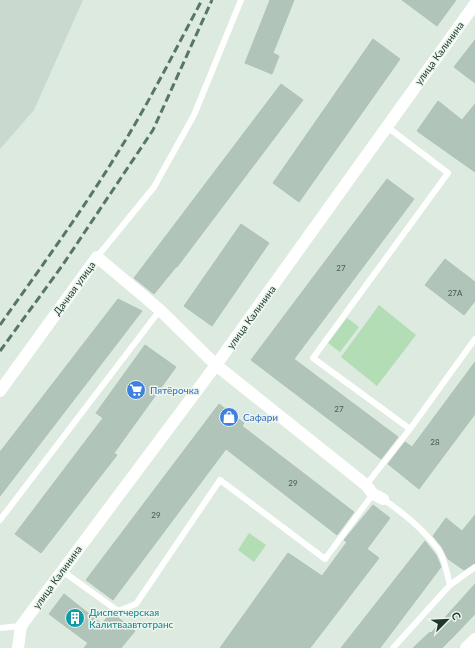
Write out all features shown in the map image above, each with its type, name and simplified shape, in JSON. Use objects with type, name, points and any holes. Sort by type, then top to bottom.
[{"type":"street","name":"улица Калинина","points":[[21,626],[61,570],[216,365],[475,4]]},
{"type":"street","name":"Дачная улица","points":[[0,392],[97,257],[160,310],[216,365],[374,493]]},
{"type":"street","points":[[18,648],[21,626]]},
{"type":"street","points":[[466,648],[475,639]]},
{"type":"lane","points":[[97,257],[154,187],[194,115],[241,0]]},
{"type":"lane","points":[[386,126],[448,173],[313,358],[410,429]]},
{"type":"lane","points":[[0,520],[160,310]]},
{"type":"lane","points":[[61,570],[118,611],[136,604],[220,480],[325,559],[374,493],[410,429],[475,339]]},
{"type":"lane","points":[[374,493],[396,508],[439,550],[450,585]]},
{"type":"lane","points":[[393,648],[450,585],[475,567]]},
{"type":"lane","points":[[0,628],[21,626]]},
{"type":"shaded area","points":[[0,0],[83,0],[34,110],[0,149]]},
{"type":"green space","points":[[379,305],[416,335],[377,386],[341,357]]},
{"type":"green space","points":[[347,318],[359,327],[340,352],[328,343]]},
{"type":"green space","points":[[249,533],[266,545],[254,562],[238,550]]},
{"type":"building","points":[[270,0],[294,0],[273,53],[279,56],[272,74],[245,63]]},
{"type":"building","points":[[402,0],[456,0],[437,26]]},
{"type":"building","points":[[373,39],[400,59],[299,202],[273,183]]},
{"type":"building","points":[[475,40],[475,83],[454,67]]},
{"type":"building","points":[[281,84],[303,100],[177,267],[154,294],[134,278]]},
{"type":"building","points":[[438,101],[462,120],[475,104],[475,172],[417,131]]},
{"type":"building","points":[[387,179],[414,199],[294,359],[398,437],[381,459],[251,360]]},
{"type":"building","points":[[241,224],[269,243],[212,326],[184,306]]},
{"type":"building","points":[[445,259],[475,282],[475,301],[464,315],[425,285]]},
{"type":"building","points":[[118,299],[142,311],[0,496],[0,452]]},
{"type":"building","points":[[145,345],[176,367],[114,453],[117,455],[41,553],[15,534],[103,418],[96,413]]},
{"type":"building","points":[[475,362],[475,414],[419,489],[388,464],[405,442],[412,447]]},
{"type":"building","points":[[219,404],[244,423],[242,426],[354,512],[337,535],[226,449],[113,600],[86,580]]},
{"type":"building","points":[[373,505],[390,518],[367,549],[379,558],[310,648],[220,648],[288,553],[322,576],[347,542],[344,540]]},
{"type":"building","points":[[475,515],[475,563],[464,570],[448,559],[442,547],[433,536],[446,518],[462,531]]},
{"type":"building","points":[[425,541],[436,555],[441,567],[380,648],[341,648]]},
{"type":"building","points":[[475,584],[475,614],[454,636],[442,648],[413,648],[430,632],[431,633]]},
{"type":"building","points":[[64,594],[102,624],[111,612],[135,631],[121,648],[84,648],[88,643],[49,614]]},
{"type":"railway","points":[[0,325],[62,238],[106,172],[142,112],[202,0]]},
{"type":"railway","points":[[0,351],[62,266],[153,130],[212,0]]},
{"type":"place","name":"Пятёрочка","points":[[136,390]]},
{"type":"place","name":"Сафари","points":[[229,417]]},
{"type":"place","name":"Диспетчерская Калитваавтотранс","points":[[75,618]]}]
